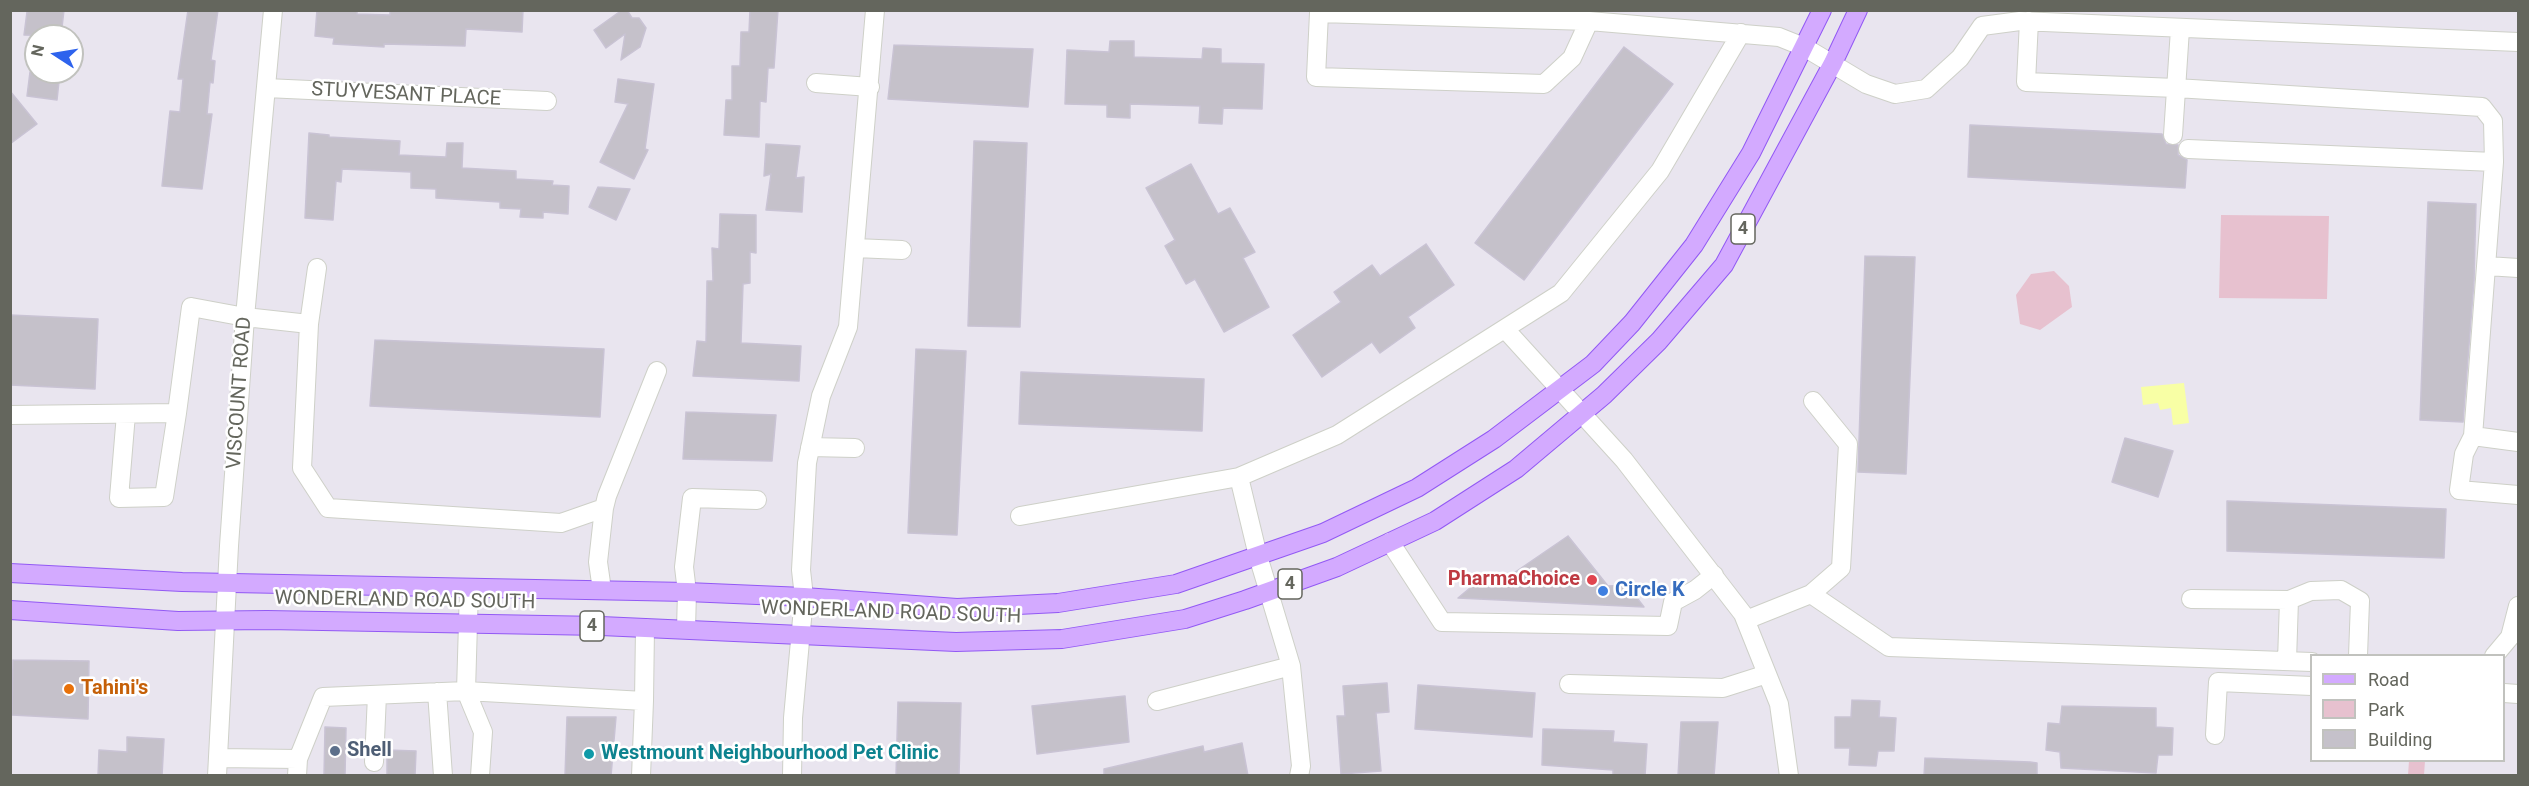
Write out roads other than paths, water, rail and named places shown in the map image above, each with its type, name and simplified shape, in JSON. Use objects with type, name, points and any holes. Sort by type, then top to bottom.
[{"type":"main road","name":"WONDERLAND ROAD SOUTH","points":[[10,573],[228,583],[687,592],[804,597],[957,608],[1058,603],[1176,584],[1323,533],[1417,488],[1494,439],[1593,364],[1632,323],[1694,245],[1751,153],[1822,10]]},
{"type":"main road","name":"WONDERLAND ROAD SOUTH","points":[[10,610],[227,622],[267,620],[686,629],[956,642],[1062,639],[1185,620],[1337,567],[1435,521],[1516,469],[1582,413],[1659,341],[1724,265],[1833,63],[1858,10]]},
{"type":"street","name":"VISCOUNT ROAD","points":[[218,767],[245,317],[273,10]]},
{"type":"street","points":[[792,776],[793,718],[804,597],[801,570],[807,463],[821,396],[848,327],[875,10]]},
{"type":"street","points":[[1588,21],[1572,58],[1544,84],[1316,77],[1318,13],[1588,21],[1779,38],[1833,63],[1866,84],[1895,94],[1926,89],[1960,58],[1982,26],[2029,21],[2518,42]]},
{"type":"street","points":[[2029,21],[2026,82],[2176,88],[2482,107],[2493,121],[2494,162],[2474,436],[2464,454],[2459,490],[2518,495]]},
{"type":"street","points":[[2173,135],[2180,29]]},
{"type":"street","points":[[1020,516],[1239,477],[1337,435],[1562,293],[1660,171],[1741,33]]},
{"type":"street","points":[[816,83],[870,87]]},
{"type":"street","name":"STUYVESANT PLACE","points":[[266,88],[546,101]]},
{"type":"street","points":[[2188,150],[2494,162]]},
{"type":"street","points":[[855,248],[902,250]]},
{"type":"street","points":[[2487,266],[2518,268]]},
{"type":"street","points":[[317,268],[309,324],[302,468],[328,508],[561,523],[604,508]]},
{"type":"street","points":[[126,414],[119,498],[164,497],[191,307],[245,317],[309,324]]},
{"type":"street","points":[[1505,329],[1624,460],[1714,575],[1746,620],[1779,704],[1789,776]]},
{"type":"street","points":[[602,590],[598,562],[607,496],[657,371]]},
{"type":"street","points":[[1746,620],[1811,594],[1841,568],[1848,444],[1813,401]]},
{"type":"street","points":[[10,415],[177,413]]},
{"type":"street","points":[[2474,436],[2518,442]]},
{"type":"street","points":[[810,447],[855,448]]},
{"type":"street","points":[[1239,477],[1258,556],[1291,666],[1299,776]]},
{"type":"street","points":[[686,629],[687,592],[684,567],[692,498],[757,500]]},
{"type":"street","points":[[1390,542],[1442,622],[1668,626],[1673,602],[1695,590],[1714,575]]},
{"type":"street","points":[[469,589],[466,691],[483,732],[480,776]]},
{"type":"street","points":[[2191,599],[2289,600],[2311,591],[2341,590],[2360,601],[2358,654]]},
{"type":"street","points":[[1811,594],[1889,647],[2310,662]]},
{"type":"street","points":[[2287,661],[2289,600]]},
{"type":"street","points":[[2496,654],[2510,637],[2518,606]]},
{"type":"street","points":[[641,776],[645,628]]},
{"type":"street","points":[[1157,701],[1291,666]]},
{"type":"street","points":[[1569,684],[1723,688],[1767,674]]},
{"type":"street","points":[[2215,735],[2218,682],[2310,686]]},
{"type":"street","points":[[218,767],[298,767],[323,697],[466,691],[644,701]]},
{"type":"street","points":[[437,692],[443,776]]},
{"type":"street","points":[[374,762],[377,694]]},
{"type":"place","name":"PharmaChoice","points":[[1592,580]]},
{"type":"place","name":"Circle K","points":[[1603,591]]},
{"type":"place","name":"Tahini's","points":[[69,689]]},
{"type":"place","name":"Shell","points":[[335,751]]},
{"type":"place","name":"Westmount Neighbourhood Pet Clinic","points":[[589,754]]}]
